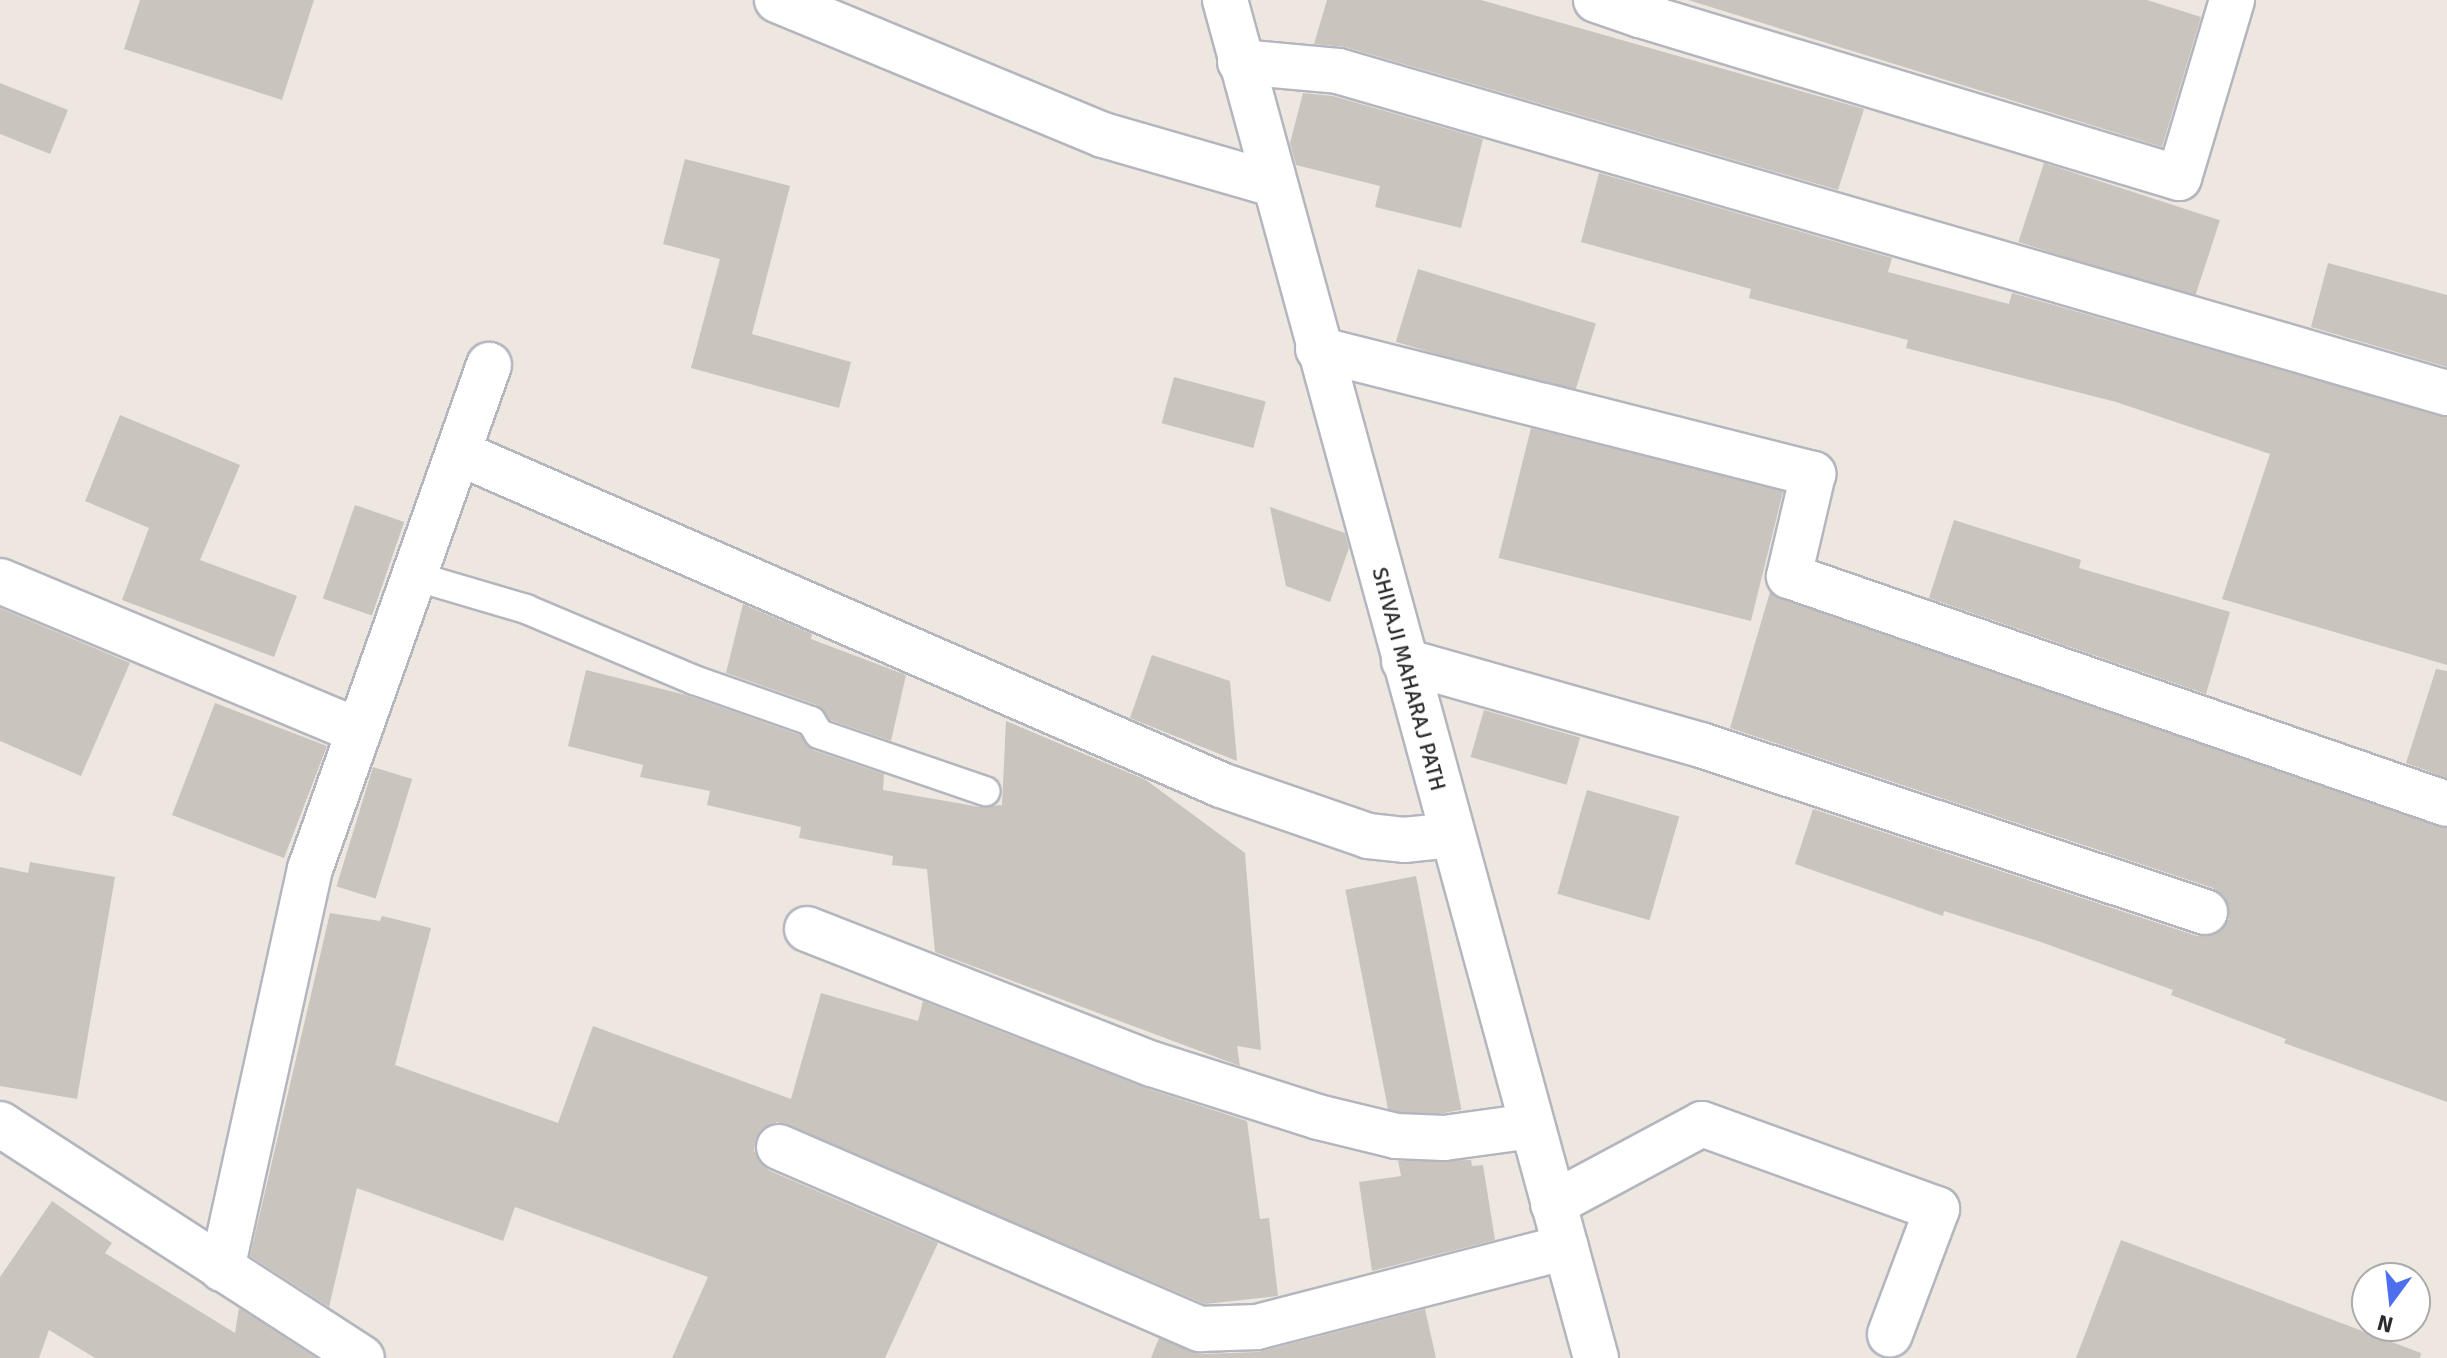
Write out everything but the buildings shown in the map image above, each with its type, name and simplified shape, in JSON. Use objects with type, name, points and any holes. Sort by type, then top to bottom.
[{"type":"street","points":[[777,0],[1103,135],[1273,184]]},
{"type":"street","name":"SHIVAJI MAHARAJ PATH","points":[[1225,0],[1596,1358]]},
{"type":"street","points":[[1596,0],[1643,8],[2179,178],[2232,0]]},
{"type":"street","points":[[1240,62],[1338,71],[2447,393]]},
{"type":"street","points":[[1318,349],[1813,474],[1789,576],[2447,804]]},
{"type":"street","points":[[222,1269],[310,869],[489,365]]},
{"type":"street","points":[[459,453],[1221,785],[1368,836],[1404,840],[1452,835]]},
{"type":"street","points":[[0,581],[359,731]]},
{"type":"street","points":[[1404,661],[1701,745],[2205,912]]},
{"type":"street","points":[[807,929],[1152,1064],[1318,1117],[1396,1136],[1444,1138],[1532,1126]]},
{"type":"street","points":[[0,1124],[362,1358]]},
{"type":"street","points":[[1553,1204],[1702,1124],[1937,1209],[1890,1334]]},
{"type":"street","points":[[779,1147],[1200,1329],[1257,1327],[1566,1247]]},
{"type":"lane","points":[[414,576],[526,609],[694,680],[811,721],[819,734],[985,791]]}]
